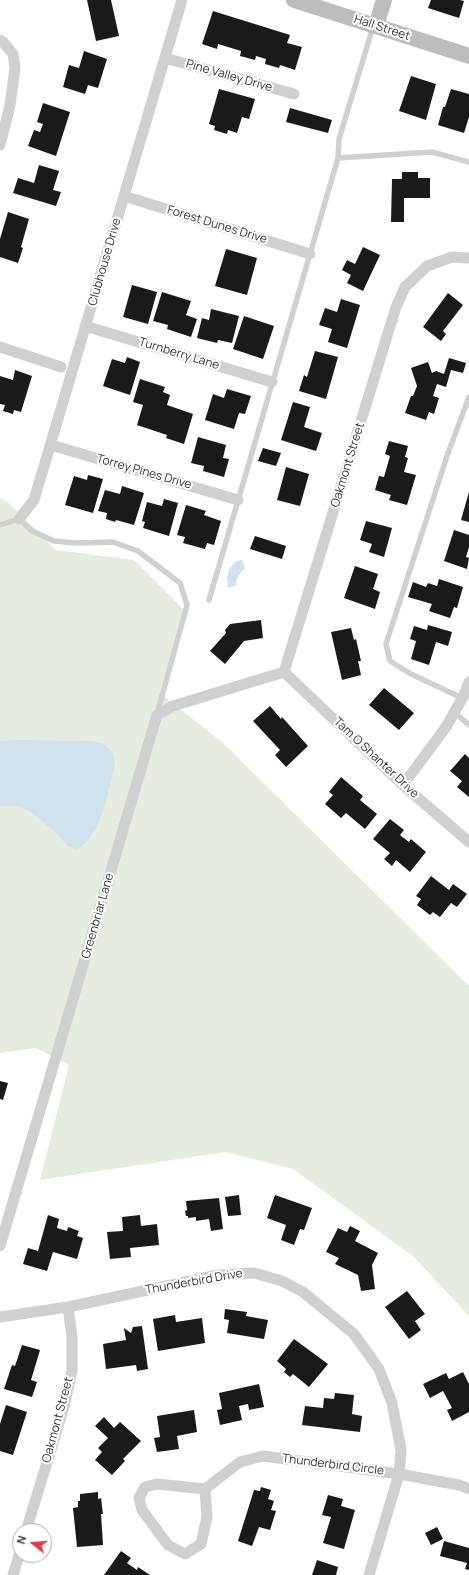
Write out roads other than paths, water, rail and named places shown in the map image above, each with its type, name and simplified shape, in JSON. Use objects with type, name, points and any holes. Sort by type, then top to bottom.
[{"type":"street","name":"Clubhouse Drive","points":[[19,519],[34,500],[182,0]]},
{"type":"street","name":"Hall Street","points":[[294,0],[468,54]]},
{"type":"street","points":[[375,25],[384,0]]},
{"type":"street","points":[[0,40],[4,42],[13,54],[15,68],[10,106],[0,145]]},
{"type":"street","name":"Pine Valley Drive","points":[[165,58],[294,94]]},
{"type":"street","name":"Forest Dunes Drive","points":[[124,196],[310,254]]},
{"type":"street","name":"Oakmont Street","points":[[284,672],[396,307],[405,287],[427,266],[452,257],[469,258]]},
{"type":"street","name":"Turnberry Lane","points":[[85,326],[272,382]]},
{"type":"street","points":[[0,346],[61,367]]},
{"type":"street","name":"Torrey Pines Drive","points":[[50,444],[238,500]]},
{"type":"street","points":[[157,715],[173,706],[284,672]]},
{"type":"street","name":"Tam O Shanter Drive","points":[[284,672],[403,785],[469,842]]},
{"type":"street","points":[[403,785],[446,727],[469,682]]},
{"type":"street","name":"Greenbriar Lane","points":[[0,1246],[157,715]]},
{"type":"street","name":"Thunderbird Drive","points":[[0,1317],[68,1307],[218,1275],[254,1272],[282,1281],[303,1292],[354,1334],[371,1355],[379,1369],[392,1403],[401,1450],[399,1474],[369,1575]]},
{"type":"street","name":"Oakmont Street","points":[[28,1523],[64,1407],[72,1371],[72,1338],[68,1307]]},
{"type":"street","name":"Thunderbird Circle","points":[[205,1488],[240,1462],[263,1456],[399,1474],[459,1485],[469,1489]]},
{"type":"street","points":[[157,1484],[205,1488],[207,1517],[201,1544],[185,1554],[168,1545],[142,1510],[139,1498],[145,1487],[157,1484]]},
{"type":"street","points":[[13,1575],[17,1563]]},
{"type":"lane","points":[[209,600],[338,158],[339,139],[375,25]]},
{"type":"lane","points":[[338,158],[432,152],[469,162]]},
{"type":"lane","points":[[462,698],[411,674],[390,661],[386,644],[447,456],[469,397]]},
{"type":"lane","points":[[0,525],[19,519],[32,531],[54,541],[76,543],[113,542],[138,551],[180,583],[187,605],[157,715]]},
{"type":"lane","points":[[454,712],[469,725]]},
{"type":"water","points":[[242,560],[245,568],[238,576],[236,582],[237,585],[228,588],[227,578],[229,569],[235,562]]},
{"type":"water","points":[[0,741],[90,741],[102,743],[113,752],[115,764],[104,809],[96,828],[86,843],[77,849],[68,846],[54,831],[32,813],[19,806],[0,806]]}]
